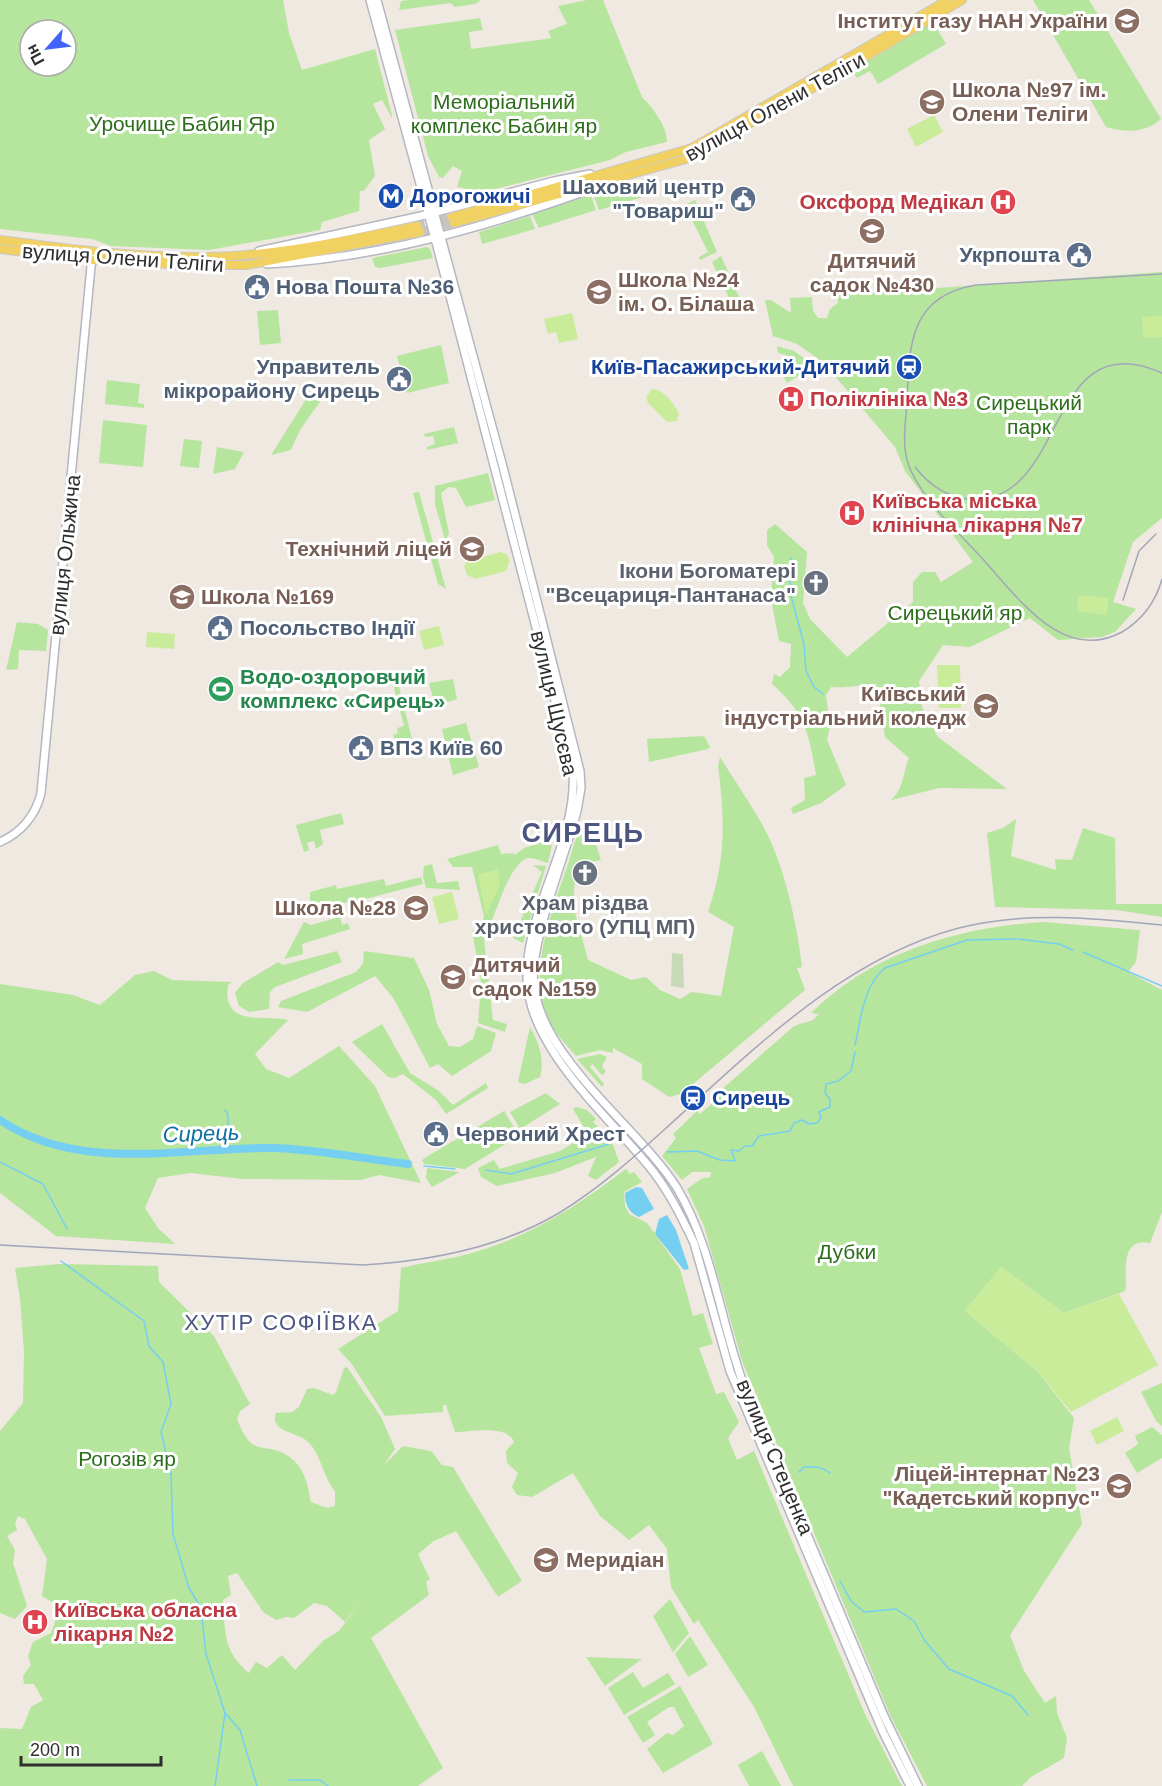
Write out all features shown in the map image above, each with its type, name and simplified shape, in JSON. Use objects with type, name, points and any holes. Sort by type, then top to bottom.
[{"type":"main road","points":[[370,0],[438,237]]},
{"type":"main road","points":[[377,0],[431,214]]},
{"type":"main road","name":"вулиця Олени Теліги","points":[[613,181],[453,220],[699,145],[948,0]]},
{"type":"main road","name":"вулиця Олени Теліги","points":[[0,249],[92,260],[189,265],[247,265],[320,259],[438,237],[686,159],[806,92],[962,0]]},
{"type":"main road","name":"вулиця Олени Теліги","points":[[245,254],[431,214],[554,181],[610,171]]},
{"type":"main road","name":"вулиця Олени Теліги","points":[[0,240],[93,251],[183,257],[245,254],[419,229],[247,265]]},
{"type":"main road","name":"вулиця Щусєва","points":[[438,237],[553,657],[580,771],[581,788],[577,811],[534,963],[535,996],[542,1020],[555,1043],[632,1132]]},
{"type":"main road","name":"вулиця Щусєва","points":[[438,237],[573,770],[572,804],[529,948],[526,976],[530,1005],[548,1046],[627,1141]]},
{"type":"main road","name":"вулиця Ольжича","points":[[0,842],[18,830],[31,817],[41,793],[93,251]]},
{"type":"main road","name":"вулиця Стеценка","points":[[632,1132],[670,1179],[693,1221],[704,1247],[729,1342],[744,1386],[885,1718],[918,1786]]},
{"type":"main road","name":"вулиця Стеценка","points":[[627,1141],[669,1193],[694,1243],[739,1392],[883,1732],[910,1786]]},
{"type":"green space","name":"Урочище Бабин Яр","points":[[0,0],[283,0],[289,33],[302,70],[375,49],[392,118],[382,100],[373,104],[385,129],[369,140],[375,176],[364,191],[360,191],[359,211],[322,222],[320,230],[209,250],[111,246],[92,239],[0,229]]},
{"type":"green space","points":[[481,0],[475,4],[455,7],[450,3],[399,10],[401,1]]},
{"type":"green space","name":"Меморіальний комплекс Бабин яр","points":[[587,0],[603,0],[642,97],[662,124],[667,142],[626,152],[610,160],[467,196],[464,188],[457,187],[462,171],[453,166],[443,178],[439,177],[428,156],[395,30],[480,18],[483,30],[469,32],[471,49],[546,39],[551,38],[548,31],[567,24],[558,6]]},
{"type":"green space","points":[[1033,0],[1089,0],[1161,119],[1142,129],[1121,130],[1106,127]]},
{"type":"green space","points":[[933,22],[946,44],[878,84],[870,71],[857,78],[851,69]]},
{"type":"green space","points":[[934,115],[943,132],[916,147],[907,129]]},
{"type":"green space","points":[[632,185],[634,188],[650,185],[653,194],[599,210],[593,194]]},
{"type":"green space","points":[[591,195],[596,210],[539,228],[532,214]]},
{"type":"green space","points":[[695,200],[717,252],[700,260],[699,257],[708,252],[687,210],[679,214],[676,209]]},
{"type":"green space","points":[[530,216],[535,229],[482,244],[479,232]]},
{"type":"green space","points":[[427,247],[433,258],[380,268],[375,267],[372,258]]},
{"type":"green space","points":[[721,256],[740,304],[733,306],[712,262]]},
{"type":"green space","name":"Сирецький парк","points":[[1162,272],[1162,518],[1133,542],[1113,602],[1136,609],[1115,632],[1102,637],[1058,640],[1030,618],[970,647],[943,645],[919,681],[922,707],[938,737],[1007,789],[939,788],[891,800],[901,786],[909,758],[885,737],[879,697],[873,697],[878,687],[831,687],[826,695],[830,726],[827,740],[846,785],[821,803],[793,814],[791,808],[805,800],[804,778],[816,775],[808,735],[799,714],[772,684],[774,674],[780,677],[790,667],[791,644],[779,641],[771,599],[774,557],[767,545],[767,530],[775,524],[807,552],[803,603],[810,619],[847,657],[913,602],[913,582],[922,572],[935,572],[941,582],[973,562],[905,471],[895,447],[823,362],[797,344],[773,336],[765,300],[771,300],[791,313],[790,298],[812,297],[813,311],[818,318],[827,318],[830,309],[838,303],[837,295]]},
{"type":"green space","points":[[278,310],[281,343],[260,345],[257,311]]},
{"type":"green space","points":[[572,313],[578,339],[559,343],[556,332],[548,334],[544,319]]},
{"type":"green space","points":[[1162,316],[1162,337],[1143,338],[1142,317]]},
{"type":"green space","points":[[441,345],[449,383],[407,393],[397,356]]},
{"type":"green space","points":[[777,346],[794,351],[815,366],[787,383],[784,377],[789,356],[778,353]]},
{"type":"green space","points":[[107,380],[140,384],[138,403],[144,404],[144,408],[105,404]]},
{"type":"green space","points":[[315,385],[324,396],[300,430],[291,450],[271,455]]},
{"type":"green space","points":[[652,389],[664,394],[672,402],[679,414],[677,421],[667,422],[648,403],[646,397]]},
{"type":"green space","points":[[103,420],[147,425],[143,467],[99,463]]},
{"type":"green space","points":[[454,427],[458,443],[427,450],[427,447],[435,444],[433,436],[425,437],[424,434]]},
{"type":"green space","points":[[184,439],[202,441],[199,468],[180,466]]},
{"type":"green space","points":[[217,447],[244,452],[235,469],[213,474]]},
{"type":"green space","points":[[488,473],[495,500],[466,507],[456,488],[449,487],[441,493],[449,534],[445,540],[435,504],[435,486]]},
{"type":"green space","points":[[419,492],[446,589],[438,584],[413,493]]},
{"type":"green space","points":[[500,552],[506,554],[510,560],[506,571],[476,579],[467,575],[464,566],[467,562]]},
{"type":"green space","points":[[1079,595],[1109,598],[1107,615],[1077,611]]},
{"type":"green space","points":[[17,622],[38,624],[48,630],[46,651],[19,650],[18,669],[6,670]]},
{"type":"green space","points":[[439,626],[444,645],[424,650],[419,631]]},
{"type":"green space","points":[[147,632],[175,634],[174,649],[146,647]]},
{"type":"green space","points":[[937,665],[960,665],[961,708],[939,708]]},
{"type":"green space","points":[[395,671],[412,739],[396,742],[393,735],[398,733],[397,728],[404,726],[392,680],[371,684],[369,677]]},
{"type":"green space","points":[[453,679],[457,699],[435,706],[429,683]]},
{"type":"green space","points":[[466,723],[479,767],[453,775],[442,729]]},
{"type":"green space","points":[[704,736],[710,747],[708,749],[649,762],[647,739]]},
{"type":"green space","points":[[720,757],[762,824],[777,857],[797,932],[802,967],[797,968],[805,990],[681,1094],[669,1097],[642,1079],[642,1064],[613,1048],[613,1053],[600,1050],[576,1056],[553,1028],[542,1001],[540,979],[542,955],[546,932],[575,841],[580,830],[589,823],[601,860],[576,865],[573,905],[588,960],[631,980],[646,977],[660,990],[680,999],[691,992],[721,996],[734,927],[708,912],[721,857],[723,822],[718,766]]},
{"type":"green space","points":[[341,813],[344,824],[320,830],[323,844],[316,849],[314,841],[307,843],[309,850],[304,852],[296,825]]},
{"type":"green space","points":[[1016,819],[1011,856],[1056,870],[1055,859],[1072,860],[1083,828],[1115,838],[1116,904],[1162,904],[1162,917],[1116,910],[995,907],[987,833],[1003,828]]},
{"type":"green space","points":[[540,843],[552,845],[548,863],[532,858],[523,861],[511,875],[491,923],[482,927],[484,916],[472,867],[453,867],[447,859],[498,845],[501,854],[514,853],[515,855],[524,848]]},
{"type":"green space","points":[[432,864],[437,883],[458,881],[460,890],[426,888],[423,876],[424,866]]},
{"type":"green space","points":[[533,865],[546,866],[523,943],[513,938],[542,872]]},
{"type":"green space","points":[[498,869],[500,884],[486,916],[478,875]]},
{"type":"green space","points":[[421,877],[423,884],[365,899],[368,914],[359,916],[358,908],[364,906],[361,899],[310,911],[310,892],[336,885],[337,889],[384,879],[386,886]]},
{"type":"green space","points":[[452,892],[459,919],[439,924],[432,897]]},
{"type":"green space","points":[[340,917],[342,925],[348,923],[350,929],[302,944],[303,954],[284,959],[304,922],[311,925]]},
{"type":"green space","name":"Дубки","points":[[1043,922],[1140,930],[1136,962],[1128,972],[1162,990],[1162,1212],[1150,1243],[1141,1242],[1130,1250],[1126,1265],[1126,1289],[1123,1292],[1064,1313],[1001,1267],[965,1311],[1038,1372],[1074,1418],[1069,1448],[1082,1524],[1010,1635],[1024,1671],[1045,1703],[1056,1696],[1057,1713],[1067,1738],[1064,1758],[1031,1777],[1022,1786],[927,1786],[891,1717],[742,1361],[704,1226],[687,1189],[701,1179],[710,1177],[711,1172],[692,1172],[682,1180],[662,1156],[676,1138],[673,1134],[697,1111],[700,1114],[714,1102],[712,1098],[794,1026],[813,1020],[819,1014],[811,1013],[835,992],[862,974],[890,959],[949,937],[980,930]]},
{"type":"green space","points":[[472,930],[483,930],[493,1020],[507,1024],[505,1032],[478,1023],[481,983]]},
{"type":"green space","points":[[337,951],[342,962],[275,987],[270,992],[269,1009],[249,1012],[239,1006],[235,993],[243,983],[278,962],[283,965]]},
{"type":"green space","points":[[364,951],[414,958],[429,990],[437,1024],[449,1046],[460,1047],[473,1039],[477,1026],[496,1033],[491,1051],[452,1076],[438,1064],[430,1068],[394,999],[375,976],[307,1012],[278,1007],[281,1001],[356,972],[363,964]]},
{"type":"green space","points":[[672,953],[683,954],[684,988],[671,986]]},
{"type":"green space","points":[[154,971],[172,980],[232,982],[228,985],[228,999],[231,1008],[237,1013],[256,1018],[288,1020],[255,1054],[266,1069],[289,1078],[339,1046],[375,1086],[421,1183],[379,1175],[361,1180],[243,1179],[190,1173],[158,1178],[145,1208],[158,1228],[175,1244],[56,1236],[0,1193],[0,984],[73,995],[100,1005],[135,975]]},
{"type":"green space","points":[[382,1024],[410,1073],[439,1091],[453,1105],[486,1083],[488,1088],[446,1114],[436,1100],[403,1074],[394,1078],[388,1077],[352,1042]]},
{"type":"green space","points":[[530,1027],[540,1051],[542,1064],[540,1077],[525,1084],[518,1082]]},
{"type":"green space","points":[[600,1054],[607,1057],[602,1066],[606,1072],[602,1075],[592,1064],[590,1067],[604,1084],[602,1087],[577,1059]]},
{"type":"green space","points":[[546,1093],[560,1104],[520,1129],[510,1112]]},
{"type":"green space","points":[[576,1107],[587,1110],[596,1119],[593,1122],[611,1139],[619,1162],[596,1180],[588,1176],[596,1157],[555,1173],[497,1186],[481,1177],[478,1168],[494,1160],[500,1169],[560,1151],[573,1143],[569,1135],[585,1129],[573,1109]]},
{"type":"green space","points":[[504,1111],[517,1132],[517,1137],[465,1169],[424,1164],[422,1160],[428,1156]]},
{"type":"green space","points":[[427,1168],[460,1172],[432,1187],[426,1178]]},
{"type":"green space","points":[[626,1169],[630,1174],[634,1172],[642,1182],[624,1192],[625,1206],[629,1214],[647,1223],[680,1269],[693,1316],[703,1313],[713,1344],[699,1348],[716,1394],[724,1392],[739,1422],[728,1438],[737,1460],[754,1451],[865,1714],[902,1786],[793,1786],[754,1707],[698,1620],[694,1624],[671,1587],[667,1549],[649,1525],[629,1540],[600,1516],[573,1473],[532,1497],[517,1495],[512,1487],[518,1473],[507,1463],[506,1451],[514,1442],[510,1436],[497,1431],[455,1432],[446,1405],[443,1405],[443,1412],[385,1416],[351,1363],[338,1349],[398,1311],[401,1268],[453,1258],[505,1242],[568,1210]]},
{"type":"green space","name":"Рогозів яр","points":[[59,1264],[158,1266],[159,1282],[214,1336],[250,1404],[240,1411],[237,1419],[248,1440],[262,1448],[278,1451],[293,1460],[305,1478],[311,1502],[327,1508],[335,1506],[335,1491],[311,1445],[303,1438],[280,1428],[276,1424],[276,1413],[292,1412],[299,1407],[307,1389],[314,1388],[333,1395],[344,1368],[347,1367],[381,1417],[395,1449],[383,1466],[403,1446],[431,1451],[442,1465],[453,1467],[522,1581],[498,1597],[456,1531],[434,1541],[418,1554],[430,1579],[426,1582],[429,1595],[371,1638],[443,1768],[418,1786],[0,1786],[0,1728],[22,1729],[31,1707],[43,1700],[34,1684],[24,1684],[23,1676],[31,1665],[28,1656],[33,1642],[51,1633],[55,1622],[52,1602],[42,1596],[47,1559],[25,1519],[18,1516],[15,1523],[17,1530],[7,1536],[15,1550],[13,1563],[27,1606],[15,1619],[0,1613],[0,1431],[23,1403],[24,1352],[15,1268]],"holes":[[[237,1573],[263,1612],[276,1620],[286,1617],[294,1618],[314,1603],[327,1606],[345,1622],[367,1593],[339,1631],[324,1640],[295,1670],[282,1655],[267,1668],[256,1662],[249,1673],[234,1657],[227,1640],[224,1622],[223,1600],[231,1595],[228,1576]]]},
{"type":"green space","points":[[1001,1267],[1064,1313],[1119,1294],[1158,1365],[1071,1412],[1038,1372],[965,1311]]},
{"type":"green space","points":[[1162,1383],[1162,1426],[1156,1421],[1141,1392]]},
{"type":"green space","points":[[1117,1417],[1124,1431],[1097,1445],[1090,1431]]},
{"type":"green space","points":[[1152,1427],[1162,1435],[1162,1458],[1137,1473],[1125,1453],[1138,1444],[1135,1436]]},
{"type":"green space","points":[[670,1599],[689,1633],[673,1652],[653,1616]]},
{"type":"green space","points":[[690,1636],[708,1665],[688,1677],[675,1654]]},
{"type":"green space","points":[[586,1657],[642,1659],[605,1686]]},
{"type":"green space","points":[[633,1672],[643,1688],[668,1673],[675,1684],[624,1715],[608,1688]]},
{"type":"green space","points":[[680,1686],[713,1744],[663,1773],[647,1749],[667,1733],[673,1735],[684,1726],[674,1707],[669,1707],[647,1722],[655,1735],[643,1743],[627,1717]]},
{"type":"green space","points":[[762,1751],[781,1786],[749,1786],[738,1765]]},
{"type":"water","points":[[636,1187],[642,1188],[654,1209],[639,1217],[630,1210],[625,1197],[625,1193]]},
{"type":"water","points":[[667,1215],[676,1230],[689,1269],[684,1270],[655,1234],[659,1219]]},
{"type":"waterway","points":[[791,558],[790,592],[804,644],[806,671],[814,687],[823,694]]},
{"type":"waterway","name":"Сирець","points":[[855,1045],[867,993],[885,968],[967,940],[1016,939]]},
{"type":"waterway","name":"Сирець","points":[[1018,939],[1059,944],[1073,950]]},
{"type":"waterway","name":"Сирець","points":[[1083,952],[1162,986]]},
{"type":"waterway","name":"Сирець","points":[[667,1152],[697,1151],[720,1160],[735,1161],[731,1150],[739,1151],[745,1146],[752,1146],[759,1136],[790,1131],[794,1123],[802,1120],[809,1124],[817,1123],[821,1118],[819,1112],[830,1107],[830,1099],[825,1093],[826,1084],[838,1081],[851,1071],[855,1052]]},
{"type":"waterway","points":[[225,1110],[228,1114],[228,1135]]},
{"type":"waterway","name":"Сирець","points":[[0,1120],[31,1137],[63,1147],[97,1152],[132,1154],[272,1148],[323,1152],[408,1164]]},
{"type":"waterway","name":"Сирець","points":[[486,1170],[511,1174],[609,1144]]},
{"type":"waterway","name":"Сирець","points":[[226,1150],[227,1145]]},
{"type":"waterway","points":[[0,1162],[43,1184],[67,1229]]},
{"type":"waterway","name":"Сирець","points":[[424,1166],[455,1169]]},
{"type":"waterway","points":[[61,1261],[144,1321],[149,1346],[163,1362],[171,1404],[161,1432],[171,1474],[173,1534],[189,1588],[201,1608],[206,1654],[225,1713],[240,1730],[257,1786]]},
{"type":"waterway","points":[[799,1472],[804,1467],[812,1467],[821,1468],[830,1473]]},
{"type":"waterway","points":[[840,1581],[851,1601],[864,1612],[896,1609],[914,1621],[925,1641],[949,1669],[1012,1696],[1028,1715]]},
{"type":"waterway","points":[[215,1786],[225,1713]]},
{"type":"waterway","points":[[289,1780],[320,1780],[328,1786]]},
{"type":"tunnel","points":[[417,226],[452,217]]},
{"type":"tunnel","points":[[420,232],[454,223]]},
{"type":"railway","points":[[1162,274],[976,285],[954,291],[937,300],[925,313],[912,345],[904,438],[911,471],[933,505],[1024,605],[1059,632],[1079,639],[1100,640],[1122,632],[1136,622],[1147,609],[1162,579]]},
{"type":"railway","points":[[915,467],[932,485],[953,496],[969,499],[1001,494],[1025,475],[1043,449],[1075,392],[1096,371],[1124,364],[1162,373]]},
{"type":"railway","points":[[1123,600],[1139,551],[1156,534]]},
{"type":"railway","points":[[0,1245],[363,1265],[414,1260],[464,1251],[513,1235],[573,1204],[627,1163],[731,1069],[801,1010],[876,961],[917,942],[959,928],[1010,919],[1085,918],[1162,925]]},
{"type":"place","name":"Інститут газу НАН України","points":[[1127,21]]},
{"type":"place","name":"Школа №97 ім. Олени Теліги","points":[[932,102]]},
{"type":"place","name":"Дорогожичі","points":[[391,196]]},
{"type":"place","name":"Шаховий центр \"Товариш\"","points":[[743,199]]},
{"type":"place","name":"Оксфорд Медікал","points":[[1003,202]]},
{"type":"place","name":"Дитячий садок №430","points":[[872,231]]},
{"type":"place","name":"Укрпошта","points":[[1079,255]]},
{"type":"place","name":"Нова Пошта №36","points":[[257,287]]},
{"type":"place","name":"Школа №24 ім. О. Білаша","points":[[599,292]]},
{"type":"place","name":"Київ-Пасажирський-Дитячий","points":[[909,367]]},
{"type":"place","name":"Управитель мікрорайону Сирець","points":[[399,379]]},
{"type":"place","name":"Поліклініка №3","points":[[791,399]]},
{"type":"place","name":"Київська міська клінічна лікарня №7","points":[[852,513]]},
{"type":"place","name":"Технічний ліцей","points":[[472,549]]},
{"type":"place","name":"Ікони Богоматері \"Всецариця-Пантанаса\"","points":[[816,583]]},
{"type":"place","name":"Школа №169","points":[[182,597]]},
{"type":"place","name":"Посольство Індії","points":[[220,628]]},
{"type":"place","name":"Водо-оздоровчий комплекс «Сирець»","points":[[221,689]]},
{"type":"place","name":"Київський індустріальний коледж","points":[[986,706]]},
{"type":"place","name":"ВПЗ Київ 60","points":[[361,748]]},
{"type":"place","name":"Храм різдва христового (УПЦ МП)","points":[[585,873]]},
{"type":"place","name":"Школа №28","points":[[416,908]]},
{"type":"place","name":"Дитячий садок №159","points":[[453,977]]},
{"type":"place","name":"Сирець","points":[[693,1098]]},
{"type":"place","name":"Червоний Хрест","points":[[436,1134]]},
{"type":"place","name":"Ліцей-інтернат №23 \"Кадетський корпус\"","points":[[1119,1486]]},
{"type":"place","name":"Меридіан","points":[[546,1560]]},
{"type":"place","name":"Київська обласна лікарня №2","points":[[35,1622]]},
{"type":"district","name":"СИРЕЦЬ","points":[[583,833]]},
{"type":"district","name":"ХУТІР СОФІЇВКА","points":[[281,1322]]},
{"type":"park label","name":"Сирецький яр","points":[[955,613]]}]
